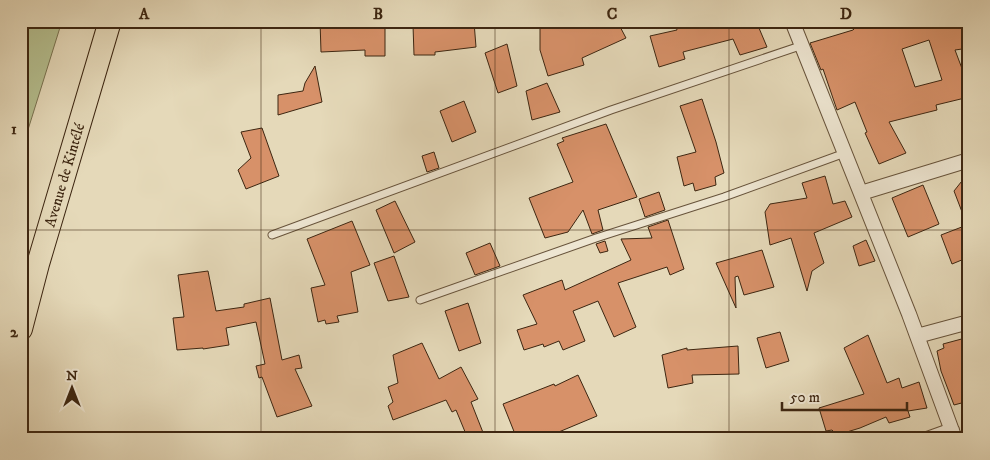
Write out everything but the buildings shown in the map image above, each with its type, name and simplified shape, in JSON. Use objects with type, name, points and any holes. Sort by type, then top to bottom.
[{"type":"main road","name":"Avenue de Kintélé","points":[[21,329],[26,292],[110,21]]},
{"type":"street","points":[[792,21],[800,46],[861,193],[952,430],[927,434]]},
{"type":"street","points":[[861,193],[969,160]]},
{"type":"street","points":[[917,336],[969,322]]},
{"type":"lane","points":[[272,235],[611,110],[800,46]]},
{"type":"lane","points":[[420,300],[844,154]]},
{"type":"green space","points":[[21,21],[62,21],[21,152]]}]
